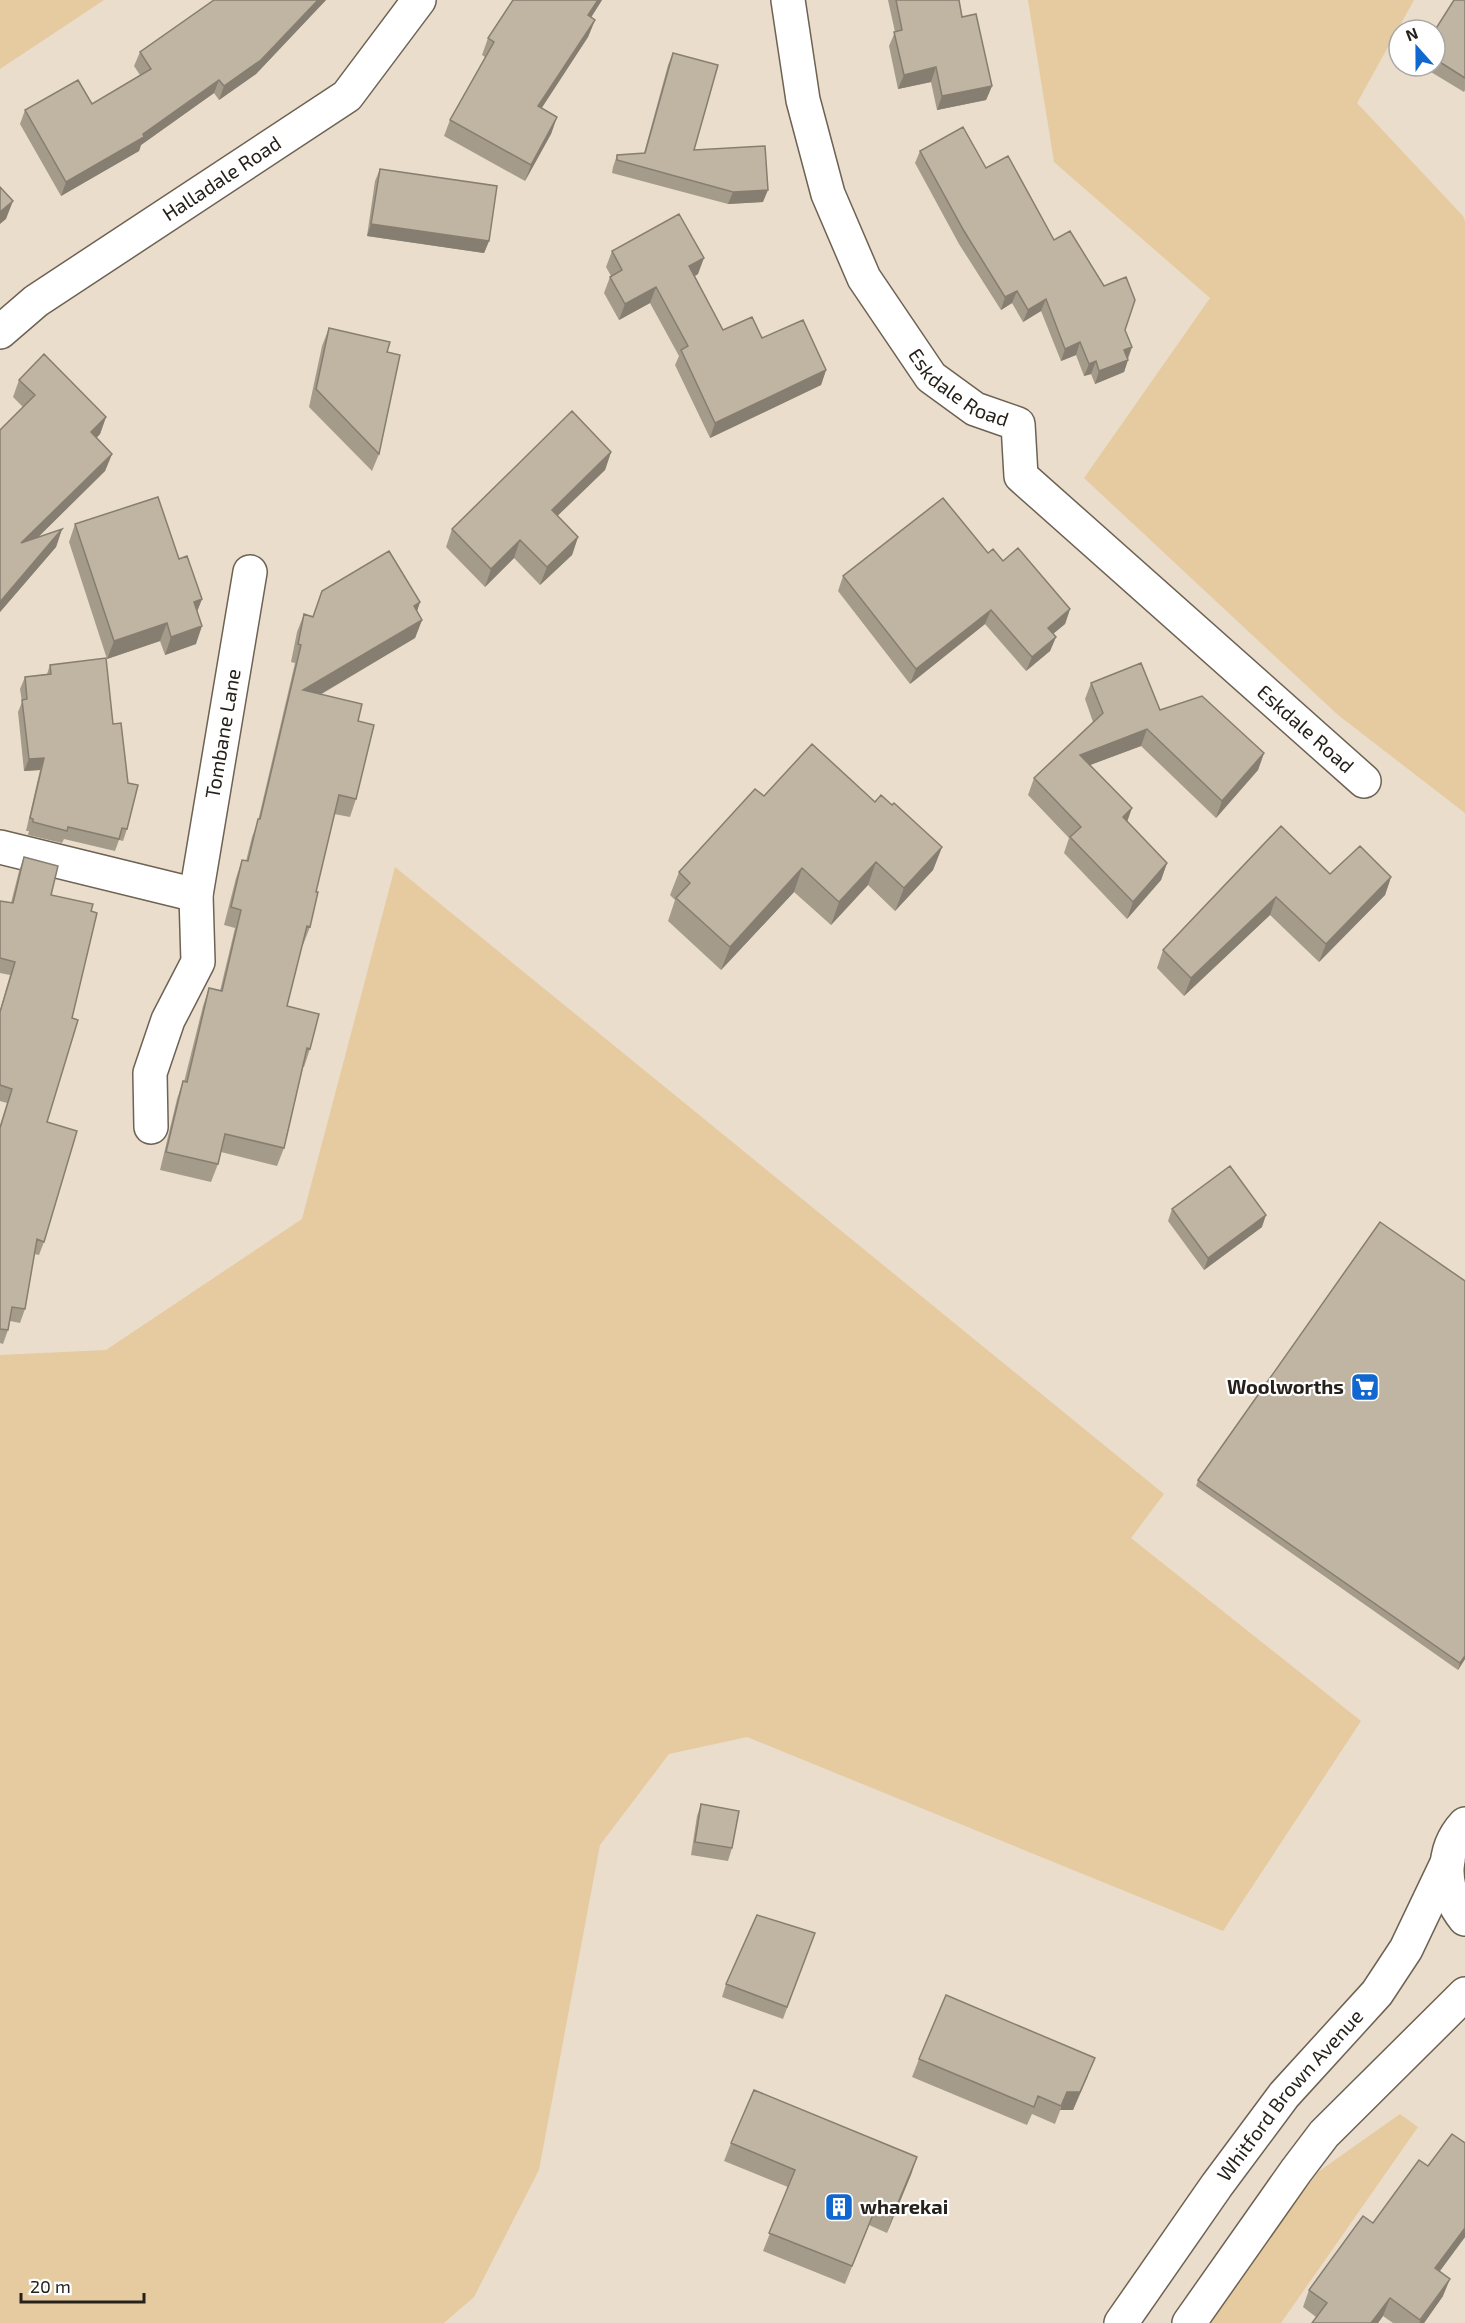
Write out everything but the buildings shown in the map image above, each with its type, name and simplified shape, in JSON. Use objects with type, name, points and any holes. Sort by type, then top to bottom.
[{"type":"street","name":"Halladale Road","points":[[0,332],[36,301],[347,96],[419,0]]},
{"type":"street","name":"Eskdale Road","points":[[788,0],[802,100],[828,194],[864,278],[931,377],[975,409],[1018,424],[1021,476],[1365,781]]},
{"type":"street","name":"Tombane Lane","points":[[151,1127],[150,1073],[168,1020],[198,962],[196,895],[250,572]]},
{"type":"street","points":[[0,847],[196,895]]},
{"type":"street","name":"Whitford Brown Avenue","points":[[1121,2323],[1216,2185],[1284,2095],[1377,1994],[1406,1949],[1448,1861],[1455,1838],[1465,1824]]},
{"type":"street","points":[[1448,1861],[1448,1884],[1451,1896],[1465,1919]]},
{"type":"street","points":[[1189,2323],[1296,2170],[1324,2134],[1465,1994]]},
{"type":"shaded area","points":[[0,0],[104,0],[0,69]]},
{"type":"shaded area","points":[[1028,0],[1414,0],[1404,18],[1387,18],[1387,49],[1357,103],[1463,216],[1465,221],[1465,813],[1338,715],[1084,478],[1210,298],[1054,162]]},
{"type":"shaded area","points":[[395,867],[1164,1494],[1131,1538],[1361,1721],[1223,1931],[747,1737],[669,1754],[600,1845],[539,2170],[474,2297],[444,2323],[0,2323],[0,1355],[106,1350],[302,1219]]},
{"type":"shaded area","points":[[1400,2114],[1418,2127],[1281,2323],[1211,2323],[1272,2232],[1318,2172]]},
{"type":"place","name":"Woolworths","points":[[1365,1387]]},
{"type":"place","name":"wharekai","points":[[839,2207]]}]
